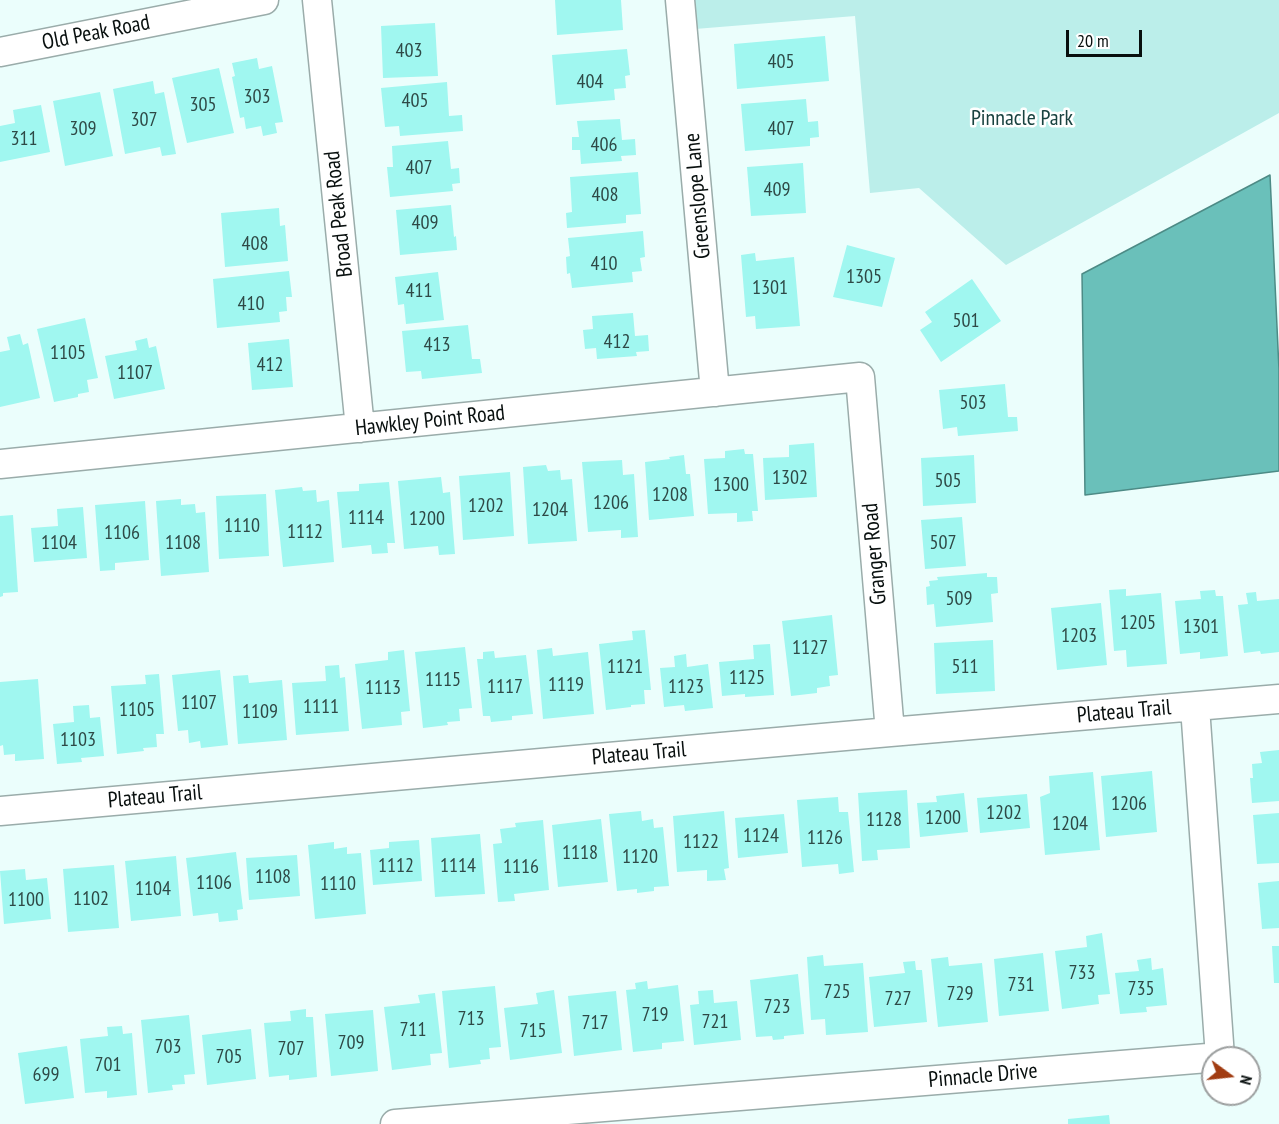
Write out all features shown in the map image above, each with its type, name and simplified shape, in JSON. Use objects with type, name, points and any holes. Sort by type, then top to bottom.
[{"type":"street","name":"Old Peak Road","points":[[0,52],[264,0]]},
{"type":"street","name":"Broad Peak Road","points":[[317,0],[360,428]]},
{"type":"street","name":"Greenslope Lane","points":[[680,0],[715,392]]},
{"type":"street","name":"Hawkley Point Road","points":[[0,464],[860,377]]},
{"type":"street","name":"Granger Road","points":[[860,377],[890,732]]},
{"type":"street","name":"Plateau Trail","points":[[0,811],[1279,699]]},
{"type":"street","name":"Pinnacle Drive","points":[[395,1124],[1220,1057],[1195,706]]},
{"type":"green space","name":"Pinnacle Park","points":[[693,0],[1279,0],[1279,113],[1006,265],[919,188],[870,193],[855,16],[695,29]]},
{"type":"shaded area","points":[[1270,175],[1279,370],[1279,471],[1085,495],[1082,274]]},
{"type":"building","points":[[555,0],[621,0],[623,30],[557,35]]},
{"type":"building","points":[[435,23],[438,76],[383,78],[381,26]]},
{"type":"building","points":[[825,36],[829,81],[737,89],[734,44]]},
{"type":"building","points":[[627,49],[630,75],[625,76],[626,88],[614,89],[615,100],[556,105],[552,55]]},
{"type":"building","points":[[257,58],[259,69],[272,66],[283,122],[275,123],[277,133],[263,136],[261,126],[246,129],[244,117],[240,118],[232,77],[235,76],[232,63]]},
{"type":"building","points":[[219,68],[234,133],[187,143],[172,78]]},
{"type":"building","points":[[153,81],[155,94],[164,92],[176,154],[162,156],[160,147],[125,154],[113,89]]},
{"type":"building","points":[[447,82],[449,116],[462,115],[463,131],[400,136],[399,126],[385,127],[381,88]]},
{"type":"building","points":[[100,92],[113,156],[65,166],[53,101]]},
{"type":"building","points":[[806,99],[808,122],[818,121],[819,137],[810,138],[810,146],[745,151],[741,104]]},
{"type":"building","points":[[41,105],[50,152],[0,162],[0,126],[15,123],[13,110]]},
{"type":"building","points":[[620,119],[622,140],[635,139],[636,155],[621,156],[622,161],[581,164],[580,150],[572,150],[572,137],[579,137],[577,121]]},
{"type":"building","points":[[448,141],[451,169],[459,168],[460,183],[452,184],[453,191],[390,197],[387,167],[393,167],[392,146]]},
{"type":"building","points":[[803,163],[806,213],[751,216],[747,167]]},
{"type":"building","points":[[638,172],[641,214],[626,215],[626,223],[567,228],[566,213],[572,212],[570,177]]},
{"type":"building","points":[[451,205],[457,250],[400,255],[396,210]]},
{"type":"building","points":[[279,208],[280,226],[285,225],[288,261],[225,267],[221,213]]},
{"type":"building","points":[[643,231],[645,257],[640,258],[642,271],[632,272],[633,282],[572,288],[570,273],[567,274],[566,257],[570,256],[568,238]]},
{"type":"building","points":[[847,245],[895,258],[882,307],[833,297]]},
{"type":"building","points":[[755,253],[756,261],[794,257],[800,326],[756,329],[755,316],[746,317],[741,255]]},
{"type":"building","points":[[289,271],[292,297],[286,297],[287,311],[279,312],[280,322],[217,328],[213,279]]},
{"type":"building","points":[[438,272],[444,320],[406,324],[404,304],[398,305],[395,277]]},
{"type":"building","points":[[972,279],[1001,321],[941,362],[920,330],[932,322],[925,312]]},
{"type":"building","points":[[633,313],[635,336],[648,335],[649,351],[636,352],[637,356],[597,359],[596,348],[585,349],[583,330],[593,329],[592,316]]},
{"type":"building","points":[[85,318],[98,378],[87,380],[89,392],[54,402],[37,329]]},
{"type":"building","points":[[468,325],[472,359],[480,359],[482,373],[422,379],[421,371],[406,372],[402,331]]},
{"type":"building","points":[[20,334],[23,345],[28,343],[40,398],[0,407],[0,352],[10,350],[7,337]]},
{"type":"building","points":[[147,338],[149,348],[156,346],[165,389],[114,399],[105,356],[137,350],[135,341]]},
{"type":"building","points":[[289,339],[293,387],[252,390],[248,343]]},
{"type":"building","points":[[1005,384],[1008,417],[1017,417],[1018,431],[958,436],[957,427],[943,429],[939,390]]},
{"type":"building","points":[[814,443],[817,497],[765,500],[763,458],[789,457],[789,445]]},
{"type":"building","points":[[744,449],[745,454],[753,454],[758,511],[752,511],[753,521],[737,522],[737,513],[708,514],[704,459],[725,458],[725,451]]},
{"type":"building","points":[[684,455],[686,474],[690,474],[694,516],[649,520],[645,462]]},
{"type":"building","points":[[974,455],[976,503],[923,506],[921,458]]},
{"type":"building","points":[[622,460],[623,475],[634,474],[638,537],[621,538],[621,530],[588,532],[582,462]]},
{"type":"building","points":[[546,465],[548,471],[560,470],[561,480],[572,479],[577,541],[528,544],[523,467]]},
{"type":"building","points":[[510,472],[514,536],[463,540],[459,476]]},
{"type":"building","points":[[441,477],[443,493],[450,492],[455,554],[439,555],[438,546],[404,549],[398,481]]},
{"type":"building","points":[[389,482],[395,543],[387,543],[388,553],[372,554],[371,545],[342,548],[337,492],[359,491],[359,484]]},
{"type":"building","points":[[302,487],[303,491],[316,490],[317,502],[329,500],[334,562],[283,567],[275,490]]},
{"type":"building","points":[[266,494],[269,556],[219,559],[216,496]]},
{"type":"building","points":[[181,499],[181,505],[195,504],[196,513],[205,512],[209,572],[161,576],[156,501]]},
{"type":"building","points":[[145,501],[149,560],[115,563],[115,570],[100,571],[95,505]]},
{"type":"building","points":[[83,507],[87,558],[34,562],[31,528],[58,526],[57,509]]},
{"type":"building","points":[[13,515],[18,592],[3,593],[0,597],[0,516]]},
{"type":"building","points":[[962,517],[966,566],[925,569],[921,520]]},
{"type":"building","points":[[987,573],[987,577],[997,577],[998,593],[991,594],[993,622],[936,627],[934,604],[927,605],[926,587],[930,586],[929,581],[938,580],[937,577]]},
{"type":"building","points":[[1126,589],[1126,596],[1161,593],[1167,664],[1127,667],[1126,650],[1114,651],[1109,590]]},
{"type":"building","points":[[1215,590],[1216,596],[1223,596],[1228,656],[1200,659],[1200,652],[1180,654],[1175,601],[1201,599],[1200,591]]},
{"type":"building","points":[[1256,592],[1257,601],[1279,599],[1279,652],[1244,653],[1238,605],[1248,604],[1246,593]]},
{"type":"building","points":[[1101,603],[1107,665],[1057,670],[1051,608]]},
{"type":"building","points":[[832,615],[838,675],[829,676],[830,686],[817,688],[817,693],[791,696],[782,621]]},
{"type":"building","points":[[645,630],[651,690],[644,690],[645,704],[606,710],[599,644],[633,640],[632,631]]},
{"type":"building","points":[[993,640],[995,691],[936,694],[934,643]]},
{"type":"building","points":[[770,644],[774,695],[722,696],[719,662],[754,659],[753,645]]},
{"type":"building","points":[[465,647],[472,708],[459,709],[460,721],[423,728],[415,652]]},
{"type":"building","points":[[552,648],[553,656],[588,652],[594,714],[543,719],[537,650]]},
{"type":"building","points":[[404,650],[410,711],[401,712],[402,725],[362,729],[355,664],[388,660],[388,652]]},
{"type":"building","points":[[494,651],[495,658],[526,655],[533,714],[512,716],[512,720],[491,722],[490,716],[483,716],[477,659],[483,659],[483,652]]},
{"type":"building","points":[[686,654],[687,667],[708,664],[713,708],[685,711],[684,705],[664,707],[660,668],[675,667],[674,656]]},
{"type":"building","points":[[339,665],[340,678],[345,677],[349,731],[296,735],[292,683],[326,681],[325,666]]},
{"type":"building","points":[[220,670],[228,745],[201,748],[200,741],[189,743],[188,730],[178,731],[172,675]]},
{"type":"building","points":[[159,674],[164,734],[156,734],[157,747],[117,754],[111,686],[146,684],[145,675]]},
{"type":"building","points":[[248,675],[249,683],[282,680],[287,740],[238,744],[233,676]]},
{"type":"building","points":[[38,679],[44,759],[15,761],[15,754],[4,755],[3,745],[0,746],[0,682]]},
{"type":"building","points":[[89,705],[90,718],[100,717],[104,756],[81,758],[82,762],[57,764],[53,724],[74,722],[73,706]]},
{"type":"building","points":[[1279,750],[1279,801],[1252,803],[1250,778],[1253,778],[1252,764],[1262,763],[1260,752]]},
{"type":"building","points":[[1152,771],[1157,832],[1106,837],[1101,776]]},
{"type":"building","points":[[1093,772],[1100,850],[1045,855],[1040,797],[1050,793],[1049,776]]},
{"type":"building","points":[[907,790],[910,848],[877,850],[878,860],[862,861],[858,793]]},
{"type":"building","points":[[964,793],[968,832],[920,837],[917,803],[937,802],[936,796]]},
{"type":"building","points":[[1027,794],[1030,828],[980,833],[977,798]]},
{"type":"building","points":[[838,797],[839,812],[848,812],[854,872],[839,874],[838,864],[802,867],[797,800]]},
{"type":"building","points":[[641,811],[642,821],[653,819],[654,828],[663,827],[669,886],[654,887],[654,891],[637,893],[637,889],[617,891],[609,814]]},
{"type":"building","points":[[724,811],[729,868],[724,869],[726,880],[707,881],[707,870],[677,872],[673,816]]},
{"type":"building","points":[[1279,813],[1279,863],[1257,864],[1253,815]]},
{"type":"building","points":[[784,814],[788,853],[738,858],[735,818]]},
{"type":"building","points":[[601,819],[608,882],[558,887],[552,825]]},
{"type":"building","points":[[543,820],[549,890],[514,894],[515,901],[498,902],[493,844],[502,843],[500,829],[516,827],[515,823]]},
{"type":"building","points":[[480,834],[485,894],[435,897],[431,838]]},
{"type":"building","points":[[419,840],[422,881],[373,885],[370,850],[389,848],[389,842]]},
{"type":"building","points":[[334,842],[334,849],[347,847],[347,854],[361,853],[366,914],[315,919],[308,845]]},
{"type":"building","points":[[236,852],[243,909],[237,910],[238,920],[219,922],[218,913],[193,916],[186,858]]},
{"type":"building","points":[[297,855],[300,896],[249,900],[246,858]]},
{"type":"building","points":[[176,856],[181,916],[131,921],[125,861]]},
{"type":"building","points":[[114,865],[119,928],[68,932],[63,869]]},
{"type":"building","points":[[25,869],[26,880],[47,878],[51,919],[4,924],[0,871]]},
{"type":"building","points":[[1279,881],[1279,928],[1262,929],[1258,883]]},
{"type":"building","points":[[1102,933],[1110,994],[1098,995],[1099,1004],[1062,1009],[1055,951],[1087,947],[1086,936]]},
{"type":"building","points":[[1272,946],[1279,946],[1279,983],[1274,983]]},
{"type":"building","points":[[1043,953],[1049,1011],[999,1016],[994,959]]},
{"type":"building","points":[[823,955],[824,966],[863,963],[868,1032],[826,1035],[825,1019],[811,1020],[807,957]]},
{"type":"building","points":[[948,957],[949,966],[982,963],[988,1022],[938,1027],[931,959]]},
{"type":"building","points":[[1151,958],[1152,970],[1163,968],[1167,1005],[1146,1007],[1147,1012],[1120,1014],[1115,973],[1139,971],[1137,960]]},
{"type":"building","points":[[915,961],[916,970],[922,970],[927,1022],[874,1027],[869,977],[905,973],[903,962]]},
{"type":"building","points":[[798,974],[804,1034],[784,1036],[784,1039],[773,1040],[772,1036],[756,1037],[750,980]]},
{"type":"building","points":[[647,981],[648,989],[678,985],[684,1041],[662,1043],[662,1049],[633,1052],[626,990],[636,989],[635,983]]},
{"type":"building","points":[[495,986],[501,1047],[489,1048],[490,1059],[480,1060],[481,1064],[449,1068],[442,991]]},
{"type":"building","points":[[554,990],[562,1053],[510,1060],[504,1008],[538,1004],[536,993]]},
{"type":"building","points":[[713,990],[714,1003],[737,1001],[741,1040],[694,1045],[690,1005],[699,1004],[698,991]]},
{"type":"building","points":[[616,991],[622,1050],[574,1056],[568,996]]},
{"type":"building","points":[[435,993],[442,1053],[430,1054],[431,1065],[392,1070],[384,1007],[420,1003],[418,995]]},
{"type":"building","points":[[306,1009],[306,1017],[313,1017],[317,1077],[289,1080],[289,1075],[269,1077],[264,1023],[291,1021],[290,1011]]},
{"type":"building","points":[[373,1010],[378,1071],[331,1076],[325,1014]]},
{"type":"building","points":[[189,1015],[195,1074],[184,1075],[185,1084],[172,1085],[173,1090],[148,1093],[141,1020]]},
{"type":"building","points":[[122,1026],[123,1034],[132,1033],[137,1095],[107,1098],[107,1091],[85,1093],[80,1039],[108,1036],[107,1027]]},
{"type":"building","points":[[251,1029],[256,1079],[207,1085],[202,1035]]},
{"type":"building","points":[[67,1046],[74,1098],[25,1104],[18,1053]]},
{"type":"building","points":[[1109,1115],[1110,1124],[1068,1124],[1068,1119]]}]
